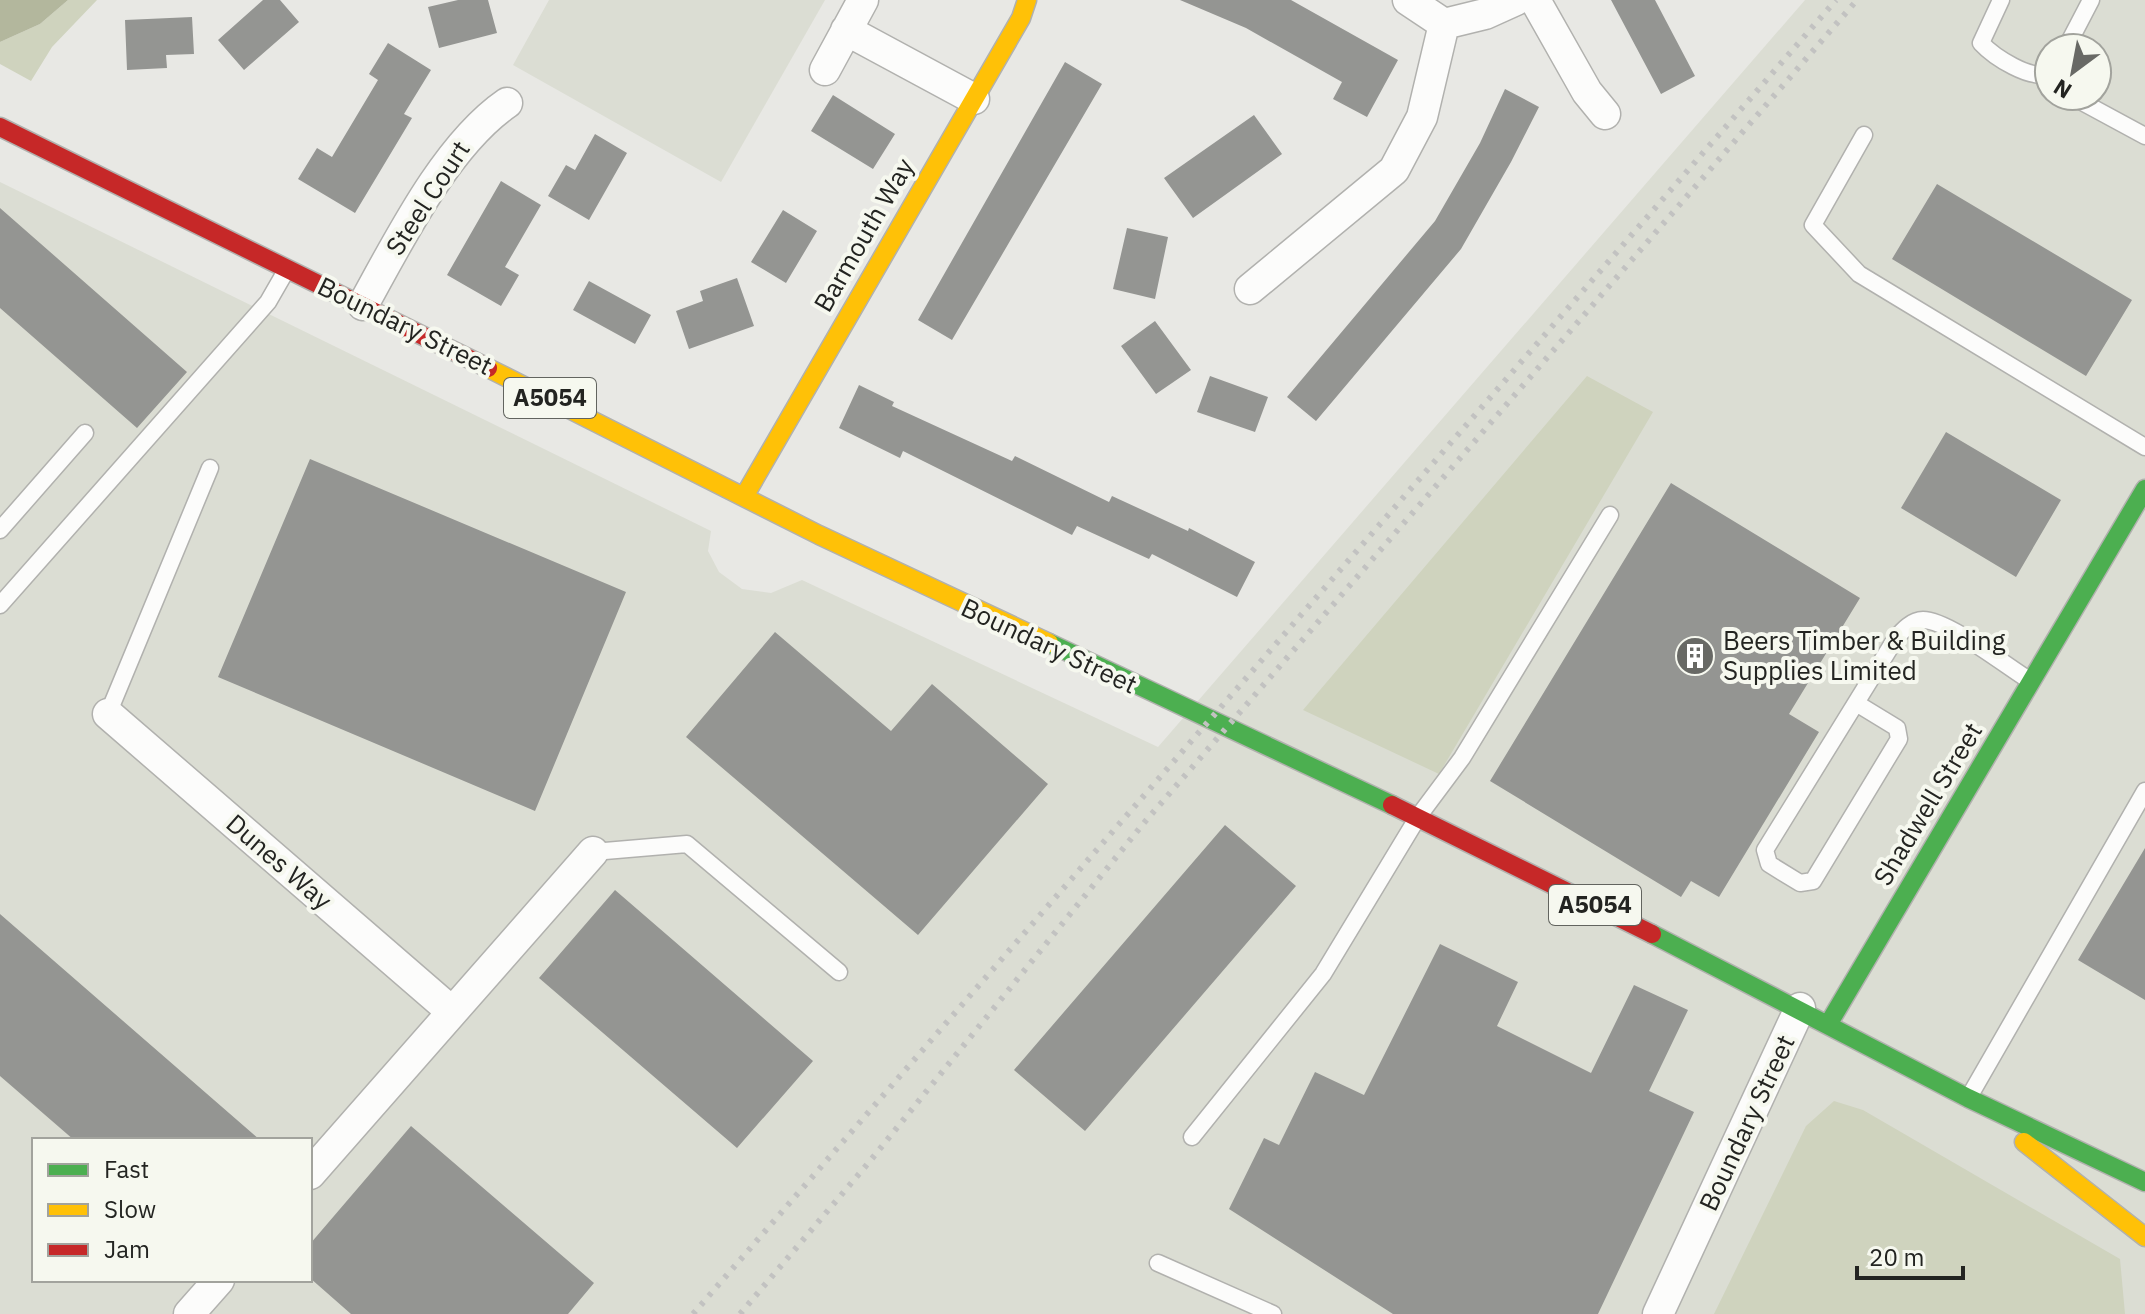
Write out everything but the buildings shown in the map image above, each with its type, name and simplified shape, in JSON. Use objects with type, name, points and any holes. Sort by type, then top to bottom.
[{"type":"main road","name":"Barmouth Way","points":[[745,495],[1021,18],[1027,0]]},
{"type":"main road","name":"Boundary Street","points":[[0,127],[745,495],[819,535],[999,623],[1418,817],[1800,1008]]},
{"type":"main road","name":"Shadwell Street","points":[[1829,1023],[2145,489]]},
{"type":"main road","name":"A5054","points":[[1800,1008],[1968,1098],[2145,1182]]},
{"type":"main road","name":"A5054","points":[[1968,1098],[2145,1237]]},
{"type":"street","points":[[825,70],[863,0]]},
{"type":"street","points":[[1408,0],[1444,24],[1485,14],[1516,0]]},
{"type":"street","points":[[1535,0],[1587,92],[1605,114]]},
{"type":"street","points":[[1250,289],[1394,170],[1422,117],[1444,24]]},
{"type":"street","points":[[846,30],[974,99]]},
{"type":"street","name":"Steel Court","points":[[363,305],[395,246],[468,135],[507,103]]},
{"type":"street","name":"Dunes Way","points":[[108,714],[450,1010]]},
{"type":"street","points":[[312,1172],[450,1010],[593,852]]},
{"type":"street","name":"Boundary Street","points":[[1658,1314],[1800,1008]]},
{"type":"street","points":[[189,1314],[217,1282]]},
{"type":"lane","points":[[2001,0],[1981,43],[1990,53],[2033,74]]},
{"type":"lane","points":[[2074,32],[2091,0]]},
{"type":"lane","points":[[2101,112],[2145,136]]},
{"type":"lane","points":[[1864,135],[1813,225],[1859,274],[2145,447]]},
{"type":"lane","points":[[0,605],[268,302],[288,268]]},
{"type":"lane","points":[[0,530],[85,433]]},
{"type":"lane","points":[[108,714],[210,468]]},
{"type":"lane","points":[[1192,1137],[1323,974],[1418,817],[1462,758],[1610,515]]},
{"type":"lane","points":[[1856,703],[1897,728],[1899,739],[1813,881],[1800,883],[1769,864],[1765,850],[1896,638],[1908,626],[1922,620],[1944,627],[2031,681]]},
{"type":"lane","points":[[1968,1098],[2145,791]]},
{"type":"lane","points":[[593,852],[687,844],[839,972]]},
{"type":"lane","points":[[1158,1263],[1273,1314]]},
{"type":"shaded area","points":[[0,0],[68,0],[40,24],[0,42]]},
{"type":"shaded area","points":[[68,0],[97,0],[52,47],[31,81],[0,64],[0,42],[40,24]]},
{"type":"shaded area","points":[[549,0],[825,0],[721,182],[513,65]]},
{"type":"shaded area","points":[[1805,0],[2145,0],[2145,1314],[0,1314],[0,182],[711,531],[708,551],[719,572],[742,589],[771,593],[802,580],[1158,747]]},
{"type":"shaded area","points":[[1587,376],[1653,412],[1439,774],[1303,710]]},
{"type":"shaded area","points":[[1834,1101],[1863,1110],[2120,1259],[2125,1314],[1714,1314],[1806,1126]]},
{"type":"railway","points":[[693,1314],[1836,0]]},
{"type":"railway","points":[[740,1314],[870,1161],[1143,824],[1857,0]]},
{"type":"traffic: fast","points":[[1829,1023],[2145,489]]},
{"type":"traffic: fast","points":[[1049,643],[1392,805]]},
{"type":"traffic: fast","points":[[1652,934],[1968,1098],[2145,1182]]},
{"type":"traffic: slow","points":[[745,495],[1021,18],[1027,0]]},
{"type":"traffic: slow","points":[[488,368],[819,535],[1049,643]]},
{"type":"traffic: slow","points":[[2024,1142],[2145,1237]]},
{"type":"traffic: jam","points":[[0,127],[488,368]]},
{"type":"traffic: jam","points":[[1392,805],[1652,934]]},
{"type":"place","name":"Beers Timber & Building Supplies Limited","points":[[1695,656]]}]
